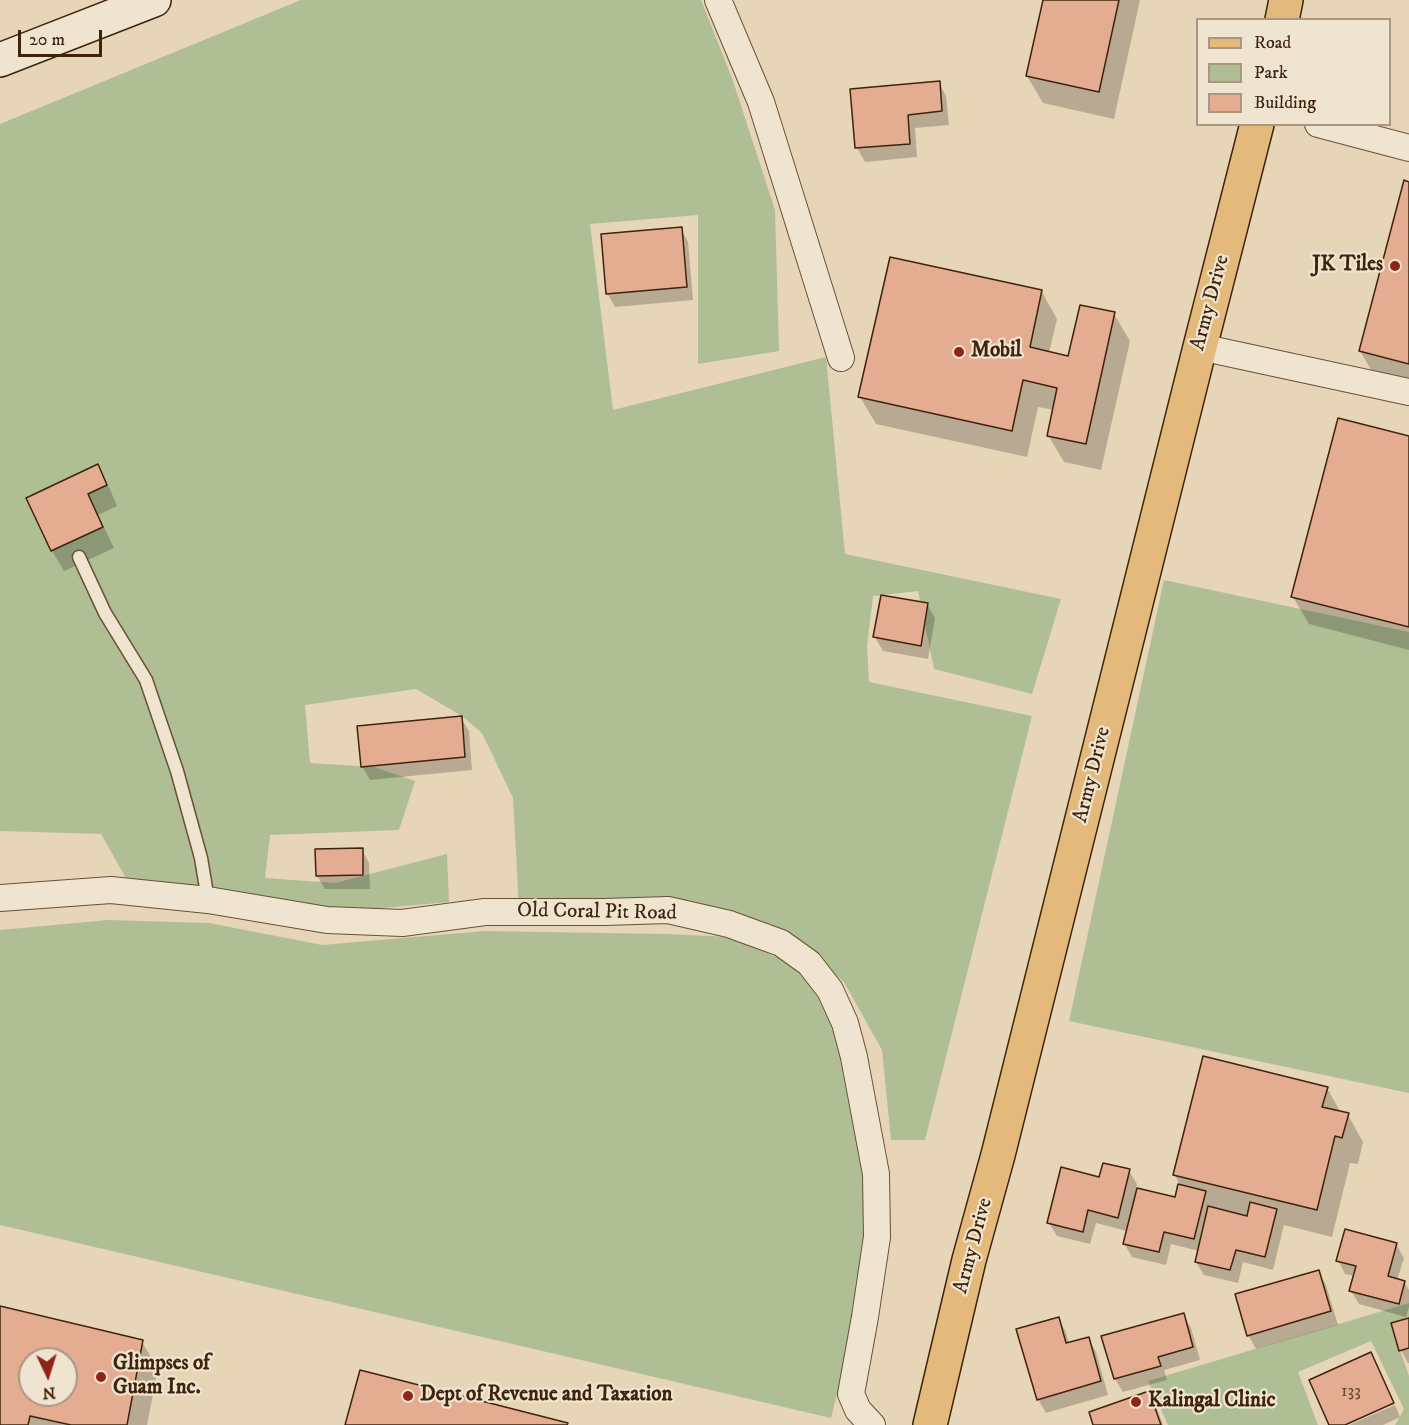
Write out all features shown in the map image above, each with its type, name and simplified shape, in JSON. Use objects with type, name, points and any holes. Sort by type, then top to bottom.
[{"type":"main road","points":[[0,60],[154,0]]},
{"type":"main road","points":[[1282,18],[1286,0]]},
{"type":"main road","name":"Army Drive","points":[[930,1425],[969,1260],[998,1155],[1256,126]]},
{"type":"street","points":[[718,0],[761,102],[841,358]]},
{"type":"street","points":[[1326,126],[1409,148]]},
{"type":"street","points":[[1200,347],[1409,392]]},
{"type":"street","name":"Old Coral Pit Road","points":[[0,898],[111,890],[208,900],[327,920],[402,923],[485,912],[668,910],[729,924],[781,944],[809,963],[830,990],[845,1023],[854,1057],[876,1174],[877,1237],[851,1394],[858,1410],[872,1425]]},
{"type":"lane","points":[[79,557],[105,613],[146,680],[177,771],[201,858],[208,900]]},
{"type":"green space","points":[[301,0],[701,0],[732,78],[775,210],[779,351],[698,364],[698,215],[590,224],[613,410],[826,357],[845,554],[1061,599],[1032,694],[934,669],[918,591],[873,596],[867,646],[869,682],[1032,716],[925,1140],[891,1140],[882,1050],[844,982],[776,929],[519,909],[513,798],[482,733],[462,716],[416,689],[305,705],[310,763],[374,767],[415,781],[399,830],[270,835],[265,878],[335,883],[447,854],[449,902],[350,911],[237,892],[131,887],[101,834],[0,831],[0,124]]},
{"type":"green space","points":[[1164,580],[1409,632],[1409,1093],[1069,1021]]},
{"type":"green space","points":[[108,920],[209,923],[322,945],[484,931],[732,937],[809,972],[838,1029],[872,1184],[875,1246],[831,1418],[0,1225],[0,930]]},
{"type":"green space","points":[[1409,1303],[1409,1318],[1391,1324],[1409,1376],[1409,1425],[1395,1425],[1404,1409],[1371,1341],[1298,1372],[1318,1425],[1168,1425],[1148,1381]]},
{"type":"building","points":[[1043,0],[1119,0],[1099,92],[1026,76]]},
{"type":"building","points":[[940,81],[942,111],[908,115],[910,144],[855,148],[850,89]]},
{"type":"building","name":"JK Tiles","points":[[1404,180],[1409,182],[1409,364],[1359,351]]},
{"type":"building","points":[[682,227],[687,287],[606,294],[601,234]]},
{"type":"building","name":"Mobil","points":[[890,257],[1042,290],[1030,347],[1068,356],[1080,305],[1115,312],[1086,444],[1047,436],[1057,388],[1023,380],[1012,431],[858,397]]},
{"type":"building","points":[[1338,418],[1409,436],[1409,627],[1291,597]]},
{"type":"building","points":[[98,464],[107,485],[88,494],[103,527],[51,551],[26,498]]},
{"type":"building","points":[[881,595],[928,603],[921,646],[873,637]]},
{"type":"building","points":[[462,716],[465,757],[361,767],[357,726]]},
{"type":"building","points":[[363,848],[363,875],[316,876],[315,849]]},
{"type":"building","points":[[1203,1056],[1328,1087],[1322,1107],[1349,1113],[1342,1138],[1335,1136],[1317,1210],[1173,1175]]},
{"type":"building","points":[[1103,1163],[1130,1169],[1118,1218],[1088,1210],[1083,1232],[1047,1223],[1061,1167],[1099,1177]]},
{"type":"building","points":[[1178,1184],[1206,1191],[1194,1239],[1164,1232],[1159,1252],[1123,1244],[1137,1188],[1175,1197]]},
{"type":"building","points":[[1250,1202],[1277,1209],[1265,1257],[1236,1250],[1230,1270],[1195,1262],[1208,1206],[1247,1216]]},
{"type":"building","points":[[1345,1229],[1397,1243],[1388,1276],[1405,1281],[1399,1304],[1349,1291],[1356,1266],[1336,1261]]},
{"type":"building","points":[[1319,1270],[1331,1311],[1247,1336],[1235,1294]]},
{"type":"building","name":"Glimpses of Guam Inc.","points":[[0,1306],[143,1340],[127,1425],[71,1425],[30,1416],[28,1425],[0,1425]]},
{"type":"building","points":[[1184,1313],[1193,1347],[1158,1357],[1161,1366],[1114,1379],[1101,1336]]},
{"type":"building","points":[[1059,1317],[1066,1343],[1089,1337],[1101,1381],[1037,1400],[1016,1329]]},
{"type":"building","points":[[1409,1318],[1409,1348],[1399,1351],[1391,1323]]},
{"type":"building","points":[[1371,1352],[1394,1403],[1345,1425],[1329,1425],[1309,1380]]},
{"type":"building","name":"Dept of Revenue and Taxation","points":[[360,1370],[568,1423],[567,1425],[345,1425]]},
{"type":"building","name":"Kalingal Clinic","points":[[1149,1391],[1161,1425],[1093,1425],[1089,1412]]},
{"type":"place","name":"JK Tiles","points":[[1395,266]]},
{"type":"place","name":"Mobil","points":[[959,352]]},
{"type":"place","name":"Glimpses of Guam Inc.","points":[[101,1377]]},
{"type":"place","name":"Dept of Revenue and Taxation","points":[[408,1396]]},
{"type":"place","name":"Kalingal Clinic","points":[[1136,1402]]}]
